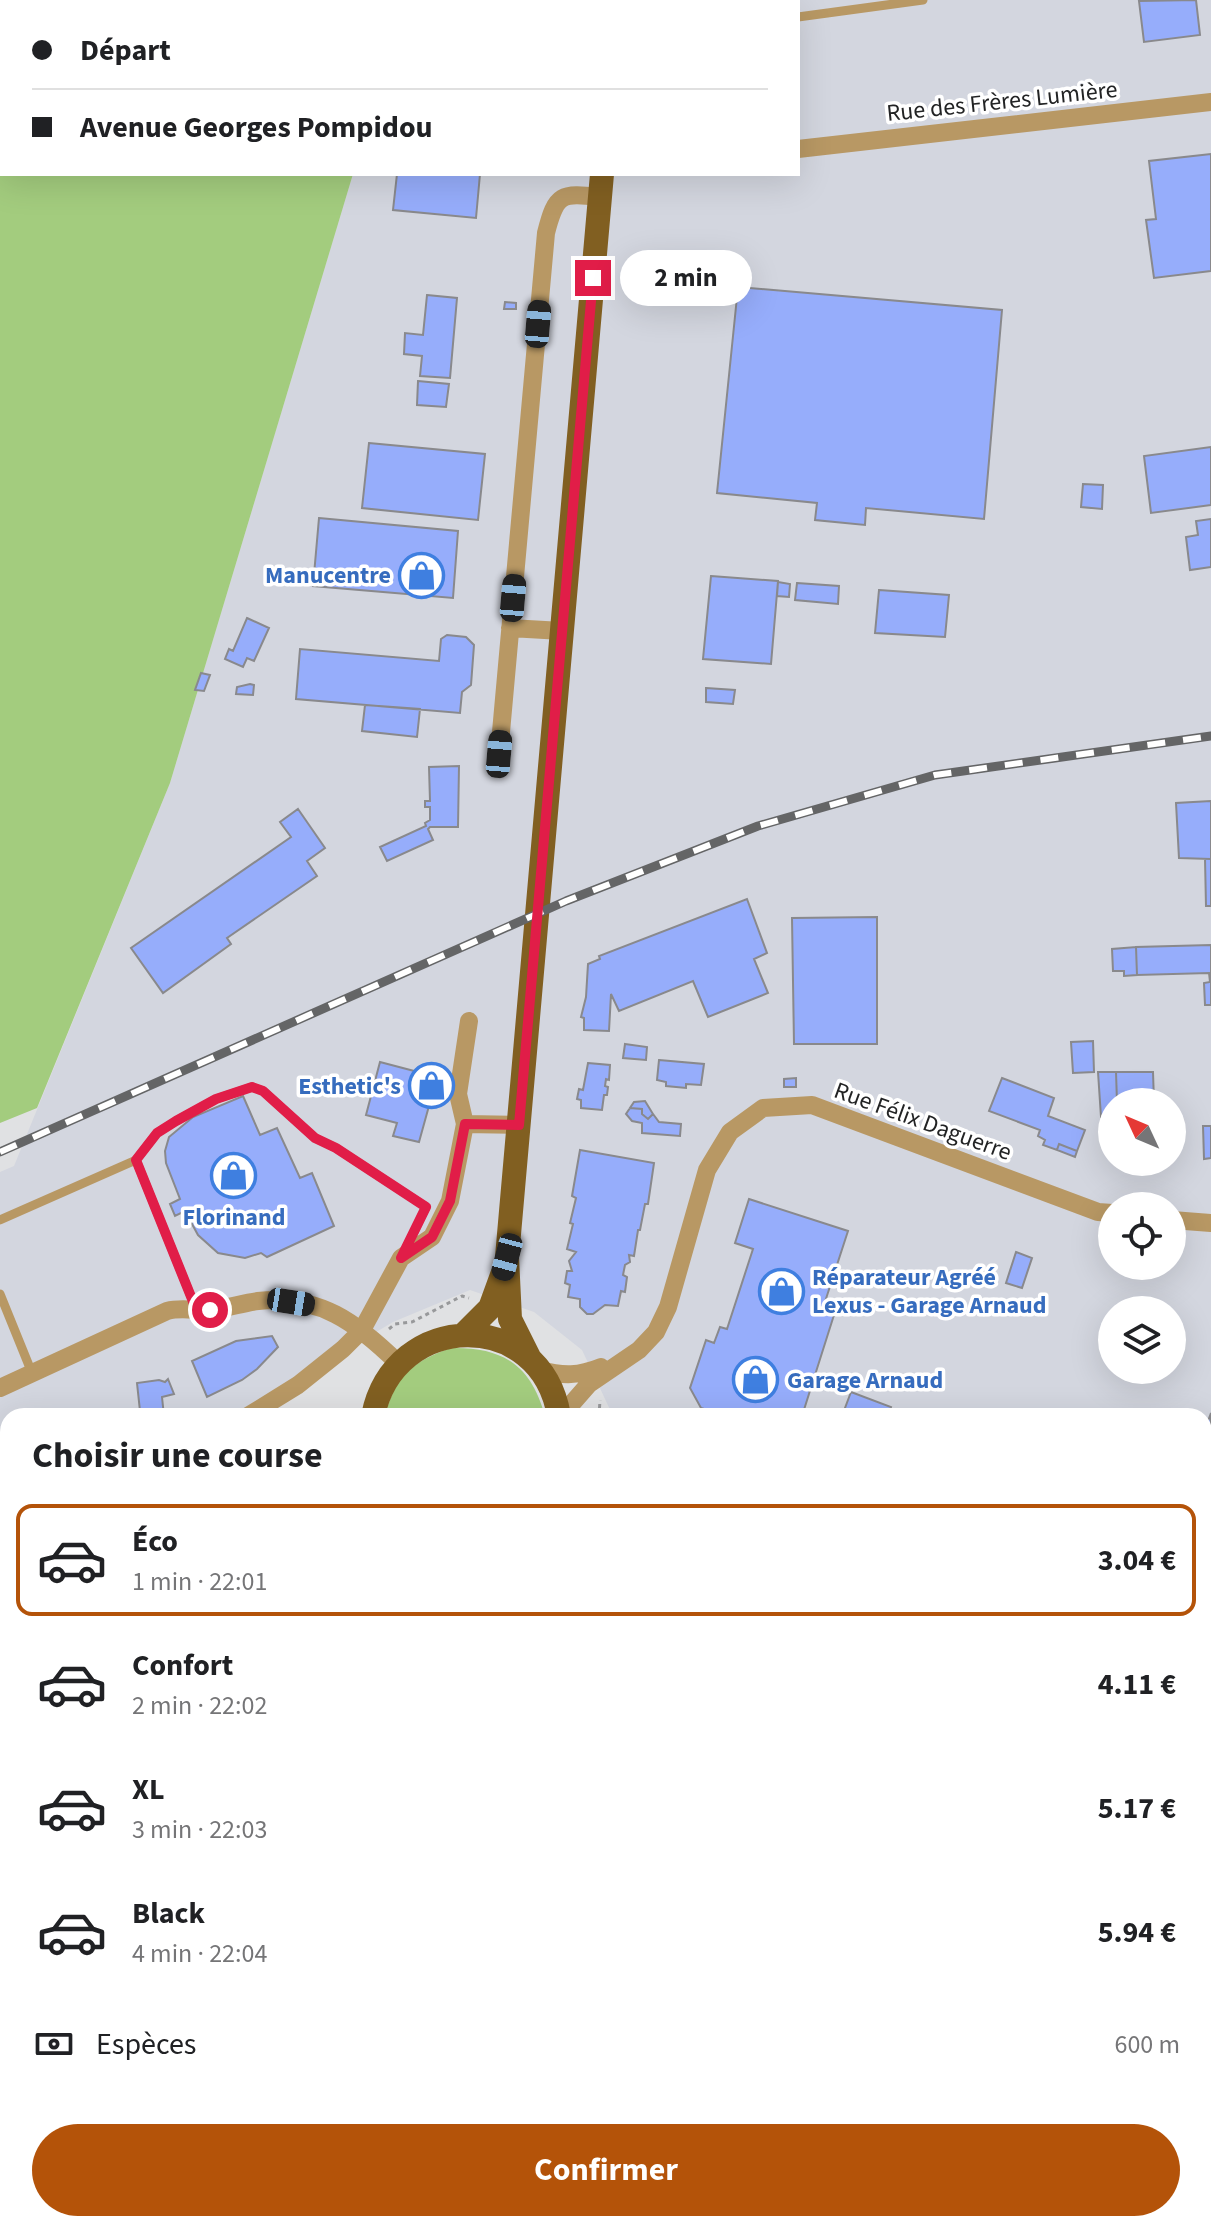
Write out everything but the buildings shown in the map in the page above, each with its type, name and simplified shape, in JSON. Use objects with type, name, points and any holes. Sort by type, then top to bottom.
[{"type":"main road","points":[[557,1408],[551,1388],[510,1319],[507,1257],[601,186]]},
{"type":"main road","points":[[464,1334],[490,1308],[507,1257]]},
{"type":"main road","points":[[374,1408],[385,1380],[398,1363],[418,1348],[440,1338],[464,1334],[500,1341],[535,1365]]},
{"type":"street","name":"Rue des Frères Lumière","points":[[800,149],[1211,102]]},
{"type":"street","points":[[499,754],[546,233],[552,209],[560,200],[570,194],[601,186]]},
{"type":"street","points":[[510,628],[562,631]]},
{"type":"street","points":[[261,1408],[298,1385],[343,1349],[362,1330],[401,1258],[432,1237],[450,1201],[465,1124],[458,1094],[469,1021]]},
{"type":"street","name":"Rue Félix Daguerre","points":[[567,1408],[589,1384],[648,1342],[662,1322],[707,1170],[730,1132],[763,1108],[812,1105],[1098,1212]]},
{"type":"street","points":[[465,1124],[519,1125]]},
{"type":"street","points":[[1186,1221],[1211,1223]]},
{"type":"street","points":[[0,1388],[167,1311],[182,1307],[210,1310],[261,1300],[320,1306],[350,1320],[398,1363]]},
{"type":"street","name":"Rue Félix Daguerre","points":[[535,1365],[560,1375],[577,1375],[629,1355]]},
{"type":"lane","points":[[800,17],[923,0]]},
{"type":"lane","points":[[0,1220],[136,1160],[157,1133],[191,1111],[252,1087],[263,1091],[315,1138],[336,1148],[426,1207],[401,1258]]},
{"type":"lane","points":[[136,1160],[196,1309]]},
{"type":"lane","points":[[0,1294],[32,1373]]},
{"type":"shaded area","points":[[800,0],[1211,0],[1211,1408],[609,1408],[582,1350],[534,1312],[470,1290],[393,1322],[248,1408],[0,1408],[0,1172],[14,1166],[170,783],[352,176],[800,176]]},
{"type":"green space","points":[[0,176],[352,176],[170,783],[37,1108],[0,1123]]},
{"type":"green space","points":[[451,1348],[486,1351],[500,1356],[523,1372],[542,1408],[387,1408],[400,1380],[426,1358]]},
{"type":"railway","points":[[0,1152],[566,901],[758,826],[935,775],[1211,736]]},
{"type":"place","name":"Manucentre","points":[[422,575]]},
{"type":"place","name":"Esthetic's","points":[[432,1086]]},
{"type":"place","name":"Florinand","points":[[234,1175]]},
{"type":"place","name":"Réparateur Agréé Lexus - Garage Arnaud","points":[[781,1291]]},
{"type":"place","name":"Garage Arnaud","points":[[756,1380]]},
{"type":"route","points":[[210,1310],[196,1309],[136,1160],[157,1133],[191,1111],[240,1090],[252,1087],[263,1091],[315,1138],[336,1148],[426,1207],[401,1258],[432,1237],[450,1201],[465,1124],[519,1125],[593,278]]}]
